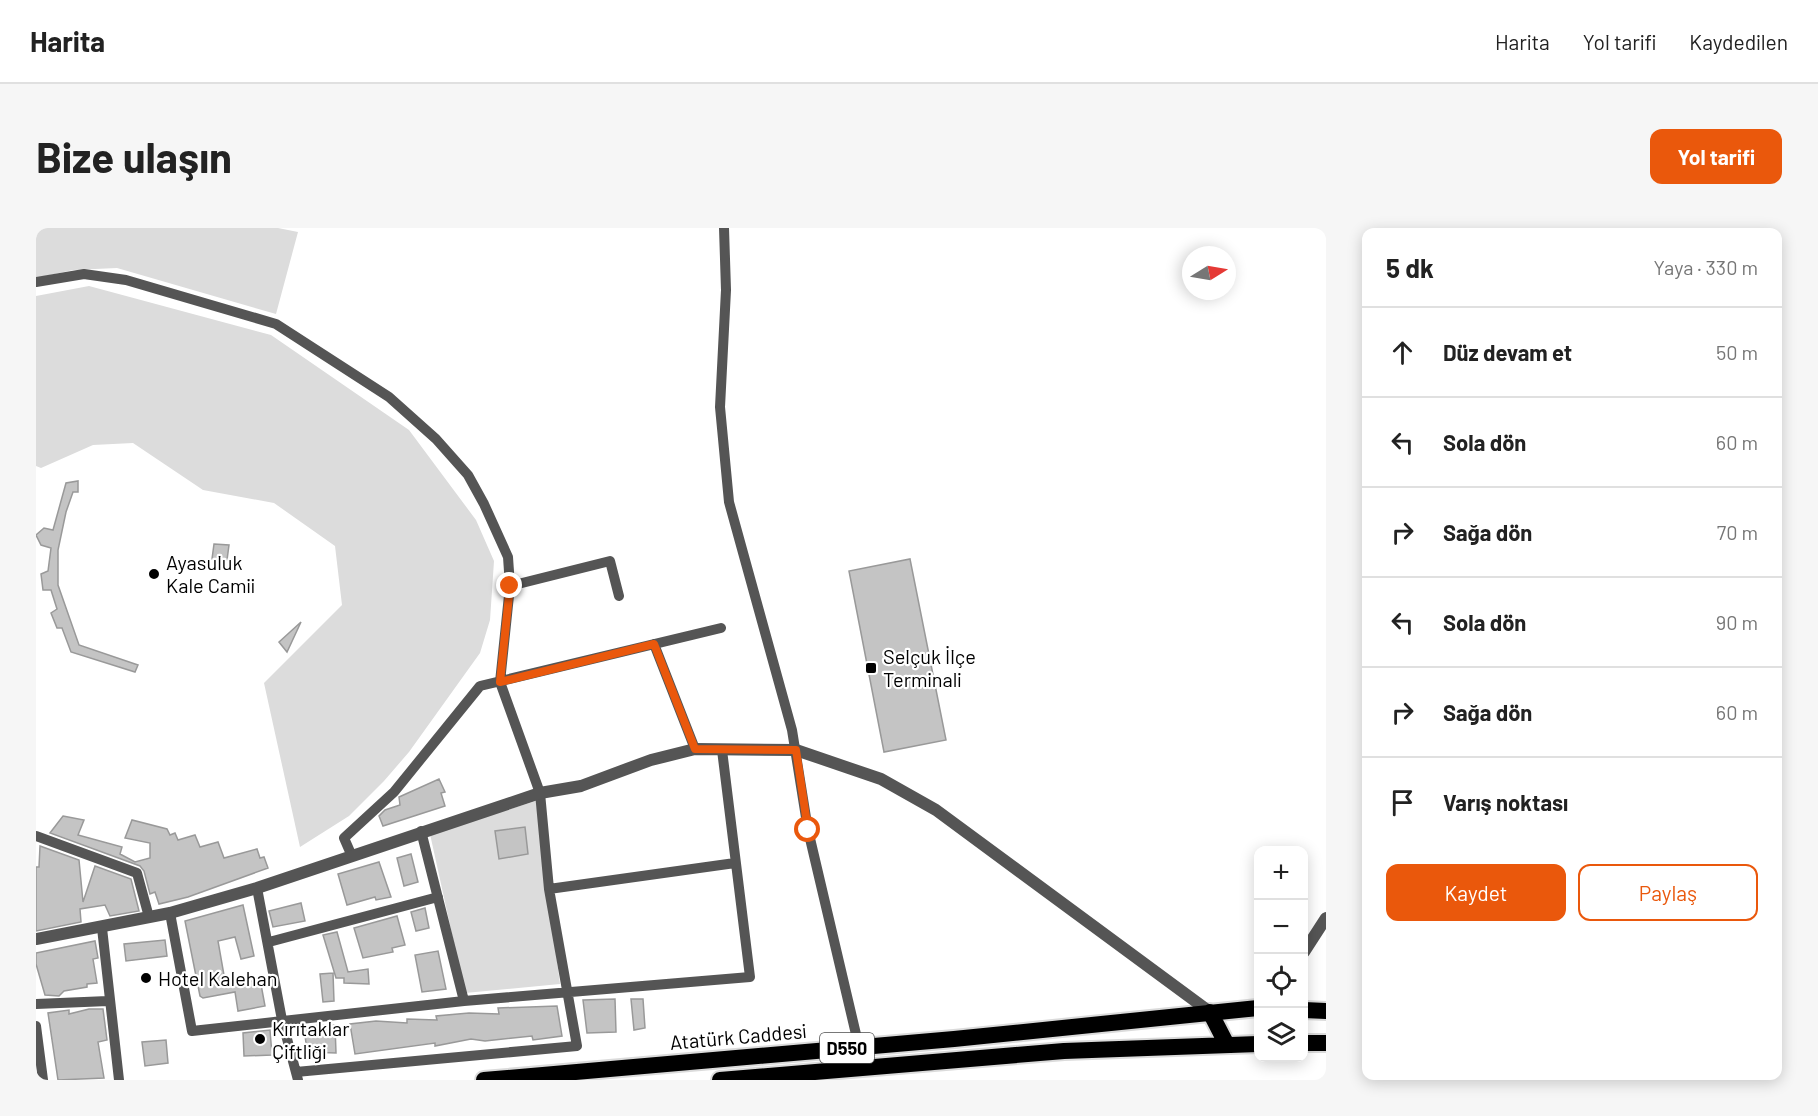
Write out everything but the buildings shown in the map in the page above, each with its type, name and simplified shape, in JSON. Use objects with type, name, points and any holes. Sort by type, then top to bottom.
[{"type":"highway","name":"D550","points":[[1210,1012],[1254,1008]]},
{"type":"highway","points":[[1308,1010],[1326,1011]]},
{"type":"highway","points":[[1210,1012],[1227,1045]]},
{"type":"highway","name":"Atatürk Caddesi","points":[[484,1080],[1062,1029],[1210,1012]]},
{"type":"highway","points":[[1308,1043],[1326,1042]]},
{"type":"highway","name":"D550","points":[[720,1080],[1052,1052],[1254,1044]]},
{"type":"street","points":[[724,228],[726,290],[720,408],[724,469],[736,534],[796,750],[808,830],[859,1047]]},
{"type":"street","points":[[36,282],[84,274],[126,280],[276,324],[388,397],[436,440],[468,475],[508,556],[510,586],[500,682],[540,793],[549,889],[577,1046],[297,1076],[282,1020],[257,888]]},
{"type":"street","points":[[510,586],[610,561],[619,596]]},
{"type":"street","points":[[351,854],[344,838],[394,792],[480,686],[721,628]]},
{"type":"street","points":[[654,644],[695,749]]},
{"type":"street","points":[[36,939],[149,918],[257,888],[351,854],[540,793],[581,786],[651,760],[695,749],[796,750],[881,779],[936,810],[1210,1012]]},
{"type":"street","points":[[170,913],[192,1031],[464,1001],[750,977],[722,750]]},
{"type":"street","points":[[421,831],[464,1001]]},
{"type":"street","points":[[36,836],[137,873],[149,918]]},
{"type":"street","points":[[549,889],[735,864]]},
{"type":"street","points":[[269,942],[438,897]]},
{"type":"street","points":[[1308,946],[1326,918]]},
{"type":"street","points":[[102,928],[108,1001],[119,1080]]},
{"type":"street","points":[[36,1004],[108,1001]]},
{"type":"street","points":[[36,1026],[43,1080]]},
{"type":"shaded area","points":[[36,228],[278,228],[298,232],[276,314],[117,268],[73,270],[36,278]]},
{"type":"shaded area","points":[[89,286],[271,335],[409,430],[476,520],[494,561],[490,620],[480,653],[409,752],[384,781],[349,816],[300,847],[264,683],[342,605],[335,546],[274,503],[203,490],[133,443],[93,445],[41,468],[36,466],[36,296]]},
{"type":"shaded area","points":[[536,801],[560,984],[465,993],[430,834]]},
{"type":"place","name":"Ayasuluk Kale Camii","points":[[154,574]]},
{"type":"place","name":"Selçuk İlçe Terminali","points":[[871,668]]},
{"type":"place","name":"Hotel Kalehan","points":[[146,978]]},
{"type":"place","name":"Kırıtaklar Çiftliği","points":[[260,1039]]},
{"type":"route","points":[[510,586],[500,682],[654,644],[695,749],[796,750],[808,830]]}]
